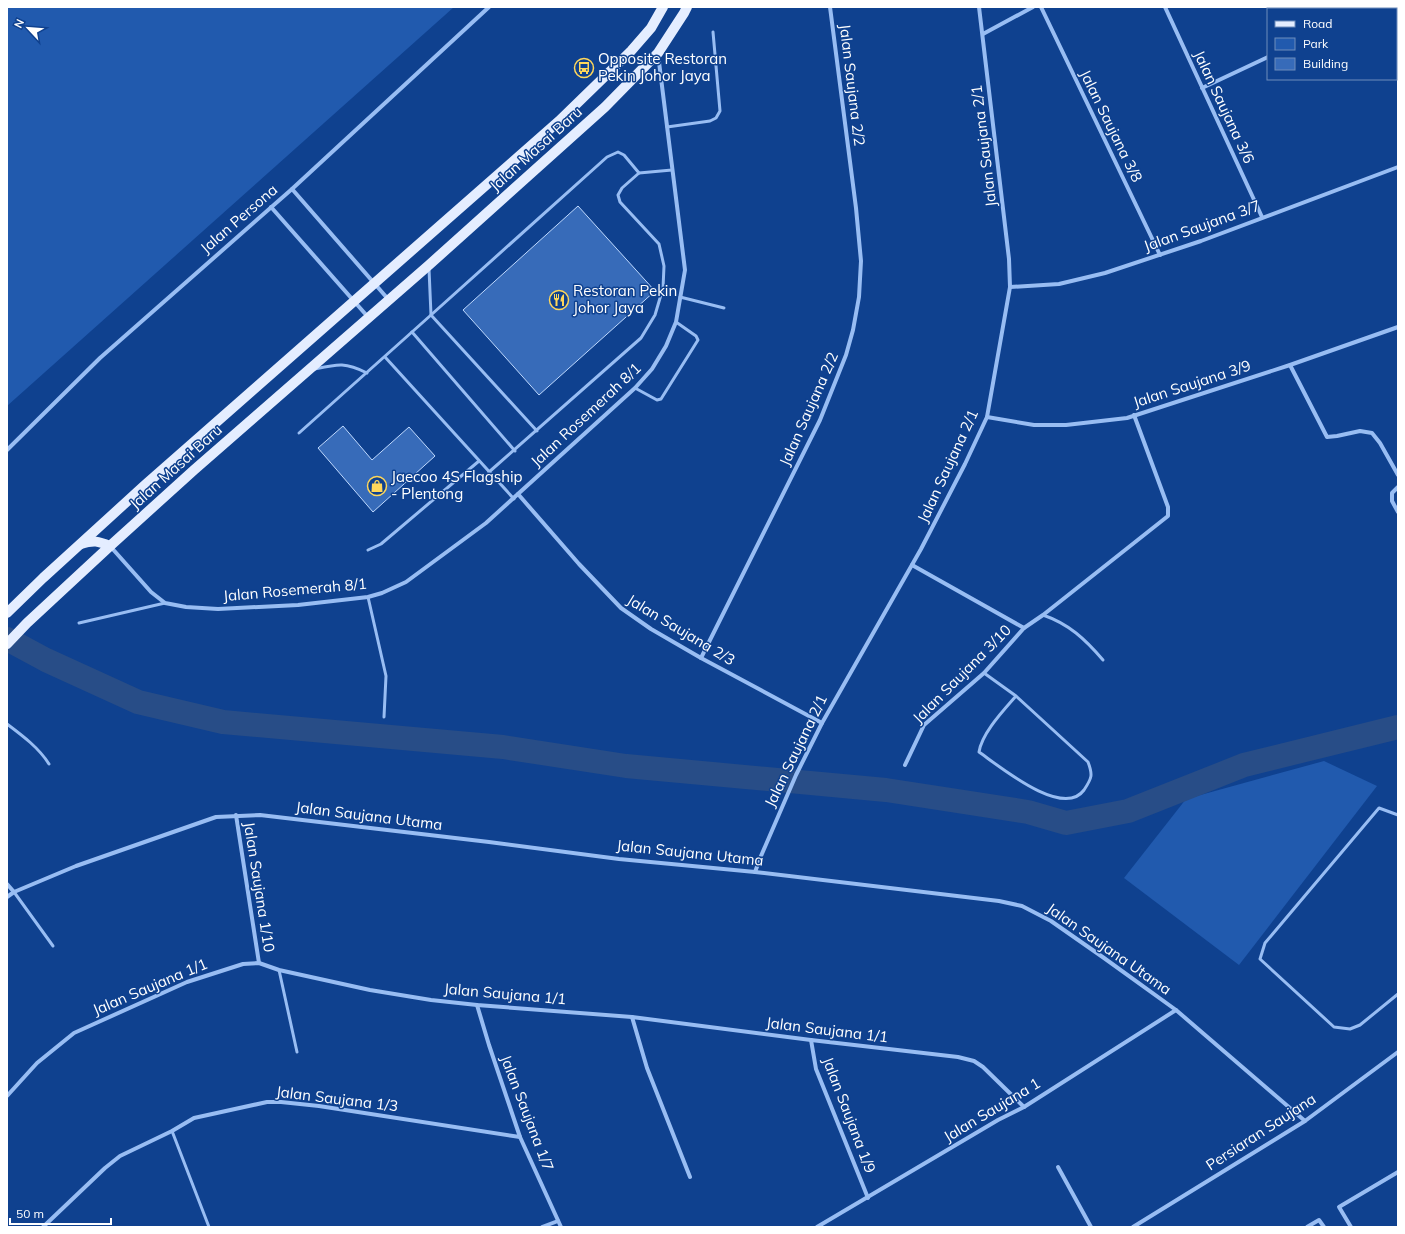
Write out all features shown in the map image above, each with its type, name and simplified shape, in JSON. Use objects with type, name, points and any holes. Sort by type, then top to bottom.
[{"type":"main road","name":"Jalan Masai Baru","points":[[8,612],[79,544],[145,485],[559,121],[596,86],[641,39],[663,7]]},
{"type":"main road","name":"Jalan Masai Baru","points":[[7,644],[27,623],[110,546],[307,370],[429,265],[605,107],[658,53],[687,7]]},
{"type":"main road","points":[[79,544],[93,541],[101,542],[110,546]]},
{"type":"street","name":"Jalan Persona","points":[[7,450],[100,358],[292,189],[489,7]]},
{"type":"street","name":"Jalan Saujana 2/2","points":[[701,658],[820,420],[846,355],[853,330],[859,297],[861,261],[855,200],[830,7]]},
{"type":"street","name":"Jalan Saujana 2/1","points":[[755,872],[796,775],[822,723],[912,565],[965,464],[987,417],[1010,287],[1009,259],[979,7]]},
{"type":"street","points":[[983,34],[1033,7]]},
{"type":"street","name":"Jalan Saujana 3/8","points":[[1041,7],[1160,255]]},
{"type":"street","name":"Jalan Saujana 3/6","points":[[1165,7],[1262,217]]},
{"type":"street","name":"Jalan Rosemerah 8/1","points":[[110,546],[146,587],[165,603],[186,607],[218,609],[298,605],[368,597],[382,593],[406,582],[486,523],[514,499],[634,388],[652,369],[666,346],[676,322],[685,270],[658,53]]},
{"type":"street","points":[[1202,88],[1267,57]]},
{"type":"street","name":"Jalan Saujana 3/7","points":[[1010,287],[1059,284],[1105,273],[1201,241],[1398,166]]},
{"type":"street","points":[[292,189],[388,300]]},
{"type":"street","points":[[271,207],[368,317]]},
{"type":"street","name":"Jalan Saujana 3/9","points":[[987,417],[1034,425],[1066,425],[1127,418],[1290,365],[1398,327]]},
{"type":"street","points":[[1290,365],[1327,437],[1360,430],[1372,433],[1380,443],[1398,475]]},
{"type":"street","points":[[1024,628],[1043,615],[1168,516],[1168,508],[1134,415]]},
{"type":"street","points":[[1398,486],[1392,493],[1392,502],[1398,512]]},
{"type":"street","name":"Jalan Saujana 2/3","points":[[518,494],[616,604],[651,629],[701,658],[822,723]]},
{"type":"street","name":"Jalan Saujana 3/10","points":[[904,764],[924,725],[984,673],[1024,628],[912,565]]},
{"type":"street","name":"Jalan Saujana Utama","points":[[7,897],[14,892],[76,866],[216,817],[260,815],[619,859],[755,872],[986,899],[1022,906],[1051,921],[1176,1010],[1305,1121]]},
{"type":"street","name":"Jalan Saujana 1/10","points":[[236,816],[259,963]]},
{"type":"street","points":[[7,884],[14,892]]},
{"type":"street","name":"Jalan Saujana 1/1","points":[[7,1096],[37,1063],[74,1033],[187,982],[243,964],[259,963],[278,970],[370,990],[431,1000],[632,1017],[958,1057],[974,1062],[983,1067],[1024,1106]]},
{"type":"street","name":"Jalan Saujana 1/7","points":[[477,1005],[488,1044],[520,1137],[561,1227]]},
{"type":"street","name":"Jalan Saujana 1","points":[[817,1227],[1024,1106],[1176,1010]]},
{"type":"street","points":[[632,1017],[647,1068],[690,1176]]},
{"type":"street","name":"Jalan Saujana 1/9","points":[[811,1040],[816,1069],[868,1198]]},
{"type":"street","name":"Persiaran Saujana","points":[[1133,1227],[1305,1121],[1398,1052]]},
{"type":"street","name":"Jalan Saujana 1/3","points":[[43,1227],[105,1168],[120,1156],[172,1131],[194,1118],[267,1102],[319,1106],[520,1137]]},
{"type":"street","points":[[1058,1167],[1091,1227]]},
{"type":"street","points":[[1351,1227],[1340,1207],[1398,1172]]},
{"type":"street","points":[[1307,1227],[1319,1220],[1324,1227]]},
{"type":"street","points":[[542,1227],[558,1221]]},
{"type":"lane","points":[[666,126],[710,121],[716,118],[720,111],[713,32]]},
{"type":"lane","points":[[298,434],[607,157],[618,152],[624,155],[639,173]]},
{"type":"lane","points":[[489,472],[515,451],[642,338],[655,314],[663,288],[664,266],[660,244],[620,202],[618,195],[622,188],[639,173],[672,170]]},
{"type":"lane","points":[[429,265],[431,284],[431,315],[537,431]]},
{"type":"lane","points":[[680,297],[724,308]]},
{"type":"lane","points":[[634,388],[657,400],[661,399],[698,340],[696,336],[676,322]]},
{"type":"lane","points":[[412,332],[515,451]]},
{"type":"lane","points":[[385,357],[514,499]]},
{"type":"lane","points":[[307,370],[337,364],[354,366],[367,373]]},
{"type":"lane","points":[[368,550],[381,544],[479,461]]},
{"type":"lane","points":[[368,597],[386,676],[384,717]]},
{"type":"lane","points":[[79,623],[165,603]]},
{"type":"lane","points":[[1043,615],[1058,620],[1073,630],[1103,660]]},
{"type":"lane","points":[[984,673],[1016,696],[1088,762],[1092,772],[1090,782],[1080,795],[1068,799],[1042,794],[1030,788],[979,752],[981,743],[1002,711],[1016,696]]},
{"type":"lane","points":[[7,724],[25,737],[49,764]]},
{"type":"lane","points":[[1398,815],[1379,808],[1265,943],[1260,959],[1334,1027],[1350,1029],[1360,1025],[1398,994]]},
{"type":"lane","points":[[14,892],[53,946]]},
{"type":"lane","points":[[278,970],[297,1052]]},
{"type":"lane","points":[[172,1131],[209,1227]]},
{"type":"green space","points":[[7,7],[454,7],[7,406]]},
{"type":"green space","points":[[1324,761],[1377,786],[1239,965],[1124,878],[1186,799]]},
{"type":"building","name":"Restoran Pekin Johor Jaya","points":[[578,206],[655,291],[539,395],[463,310]]},
{"type":"building","name":"Jaecoo 4S Flagship - Plentong","points":[[343,426],[372,460],[409,427],[435,456],[373,512],[318,448]]},
{"type":"waterway","points":[[7,639],[46,660],[138,702],[223,722],[503,747],[626,766],[886,790],[1028,812],[1066,823],[1128,811],[1244,765],[1398,727]]},
{"type":"place","name":"Opposite Restoran Pekin Johor Jaya","points":[[584,68]]},
{"type":"place","name":"Restoran Pekin Johor Jaya","points":[[559,300]]},
{"type":"place","name":"Jaecoo 4S Flagship - Plentong","points":[[377,486]]}]
